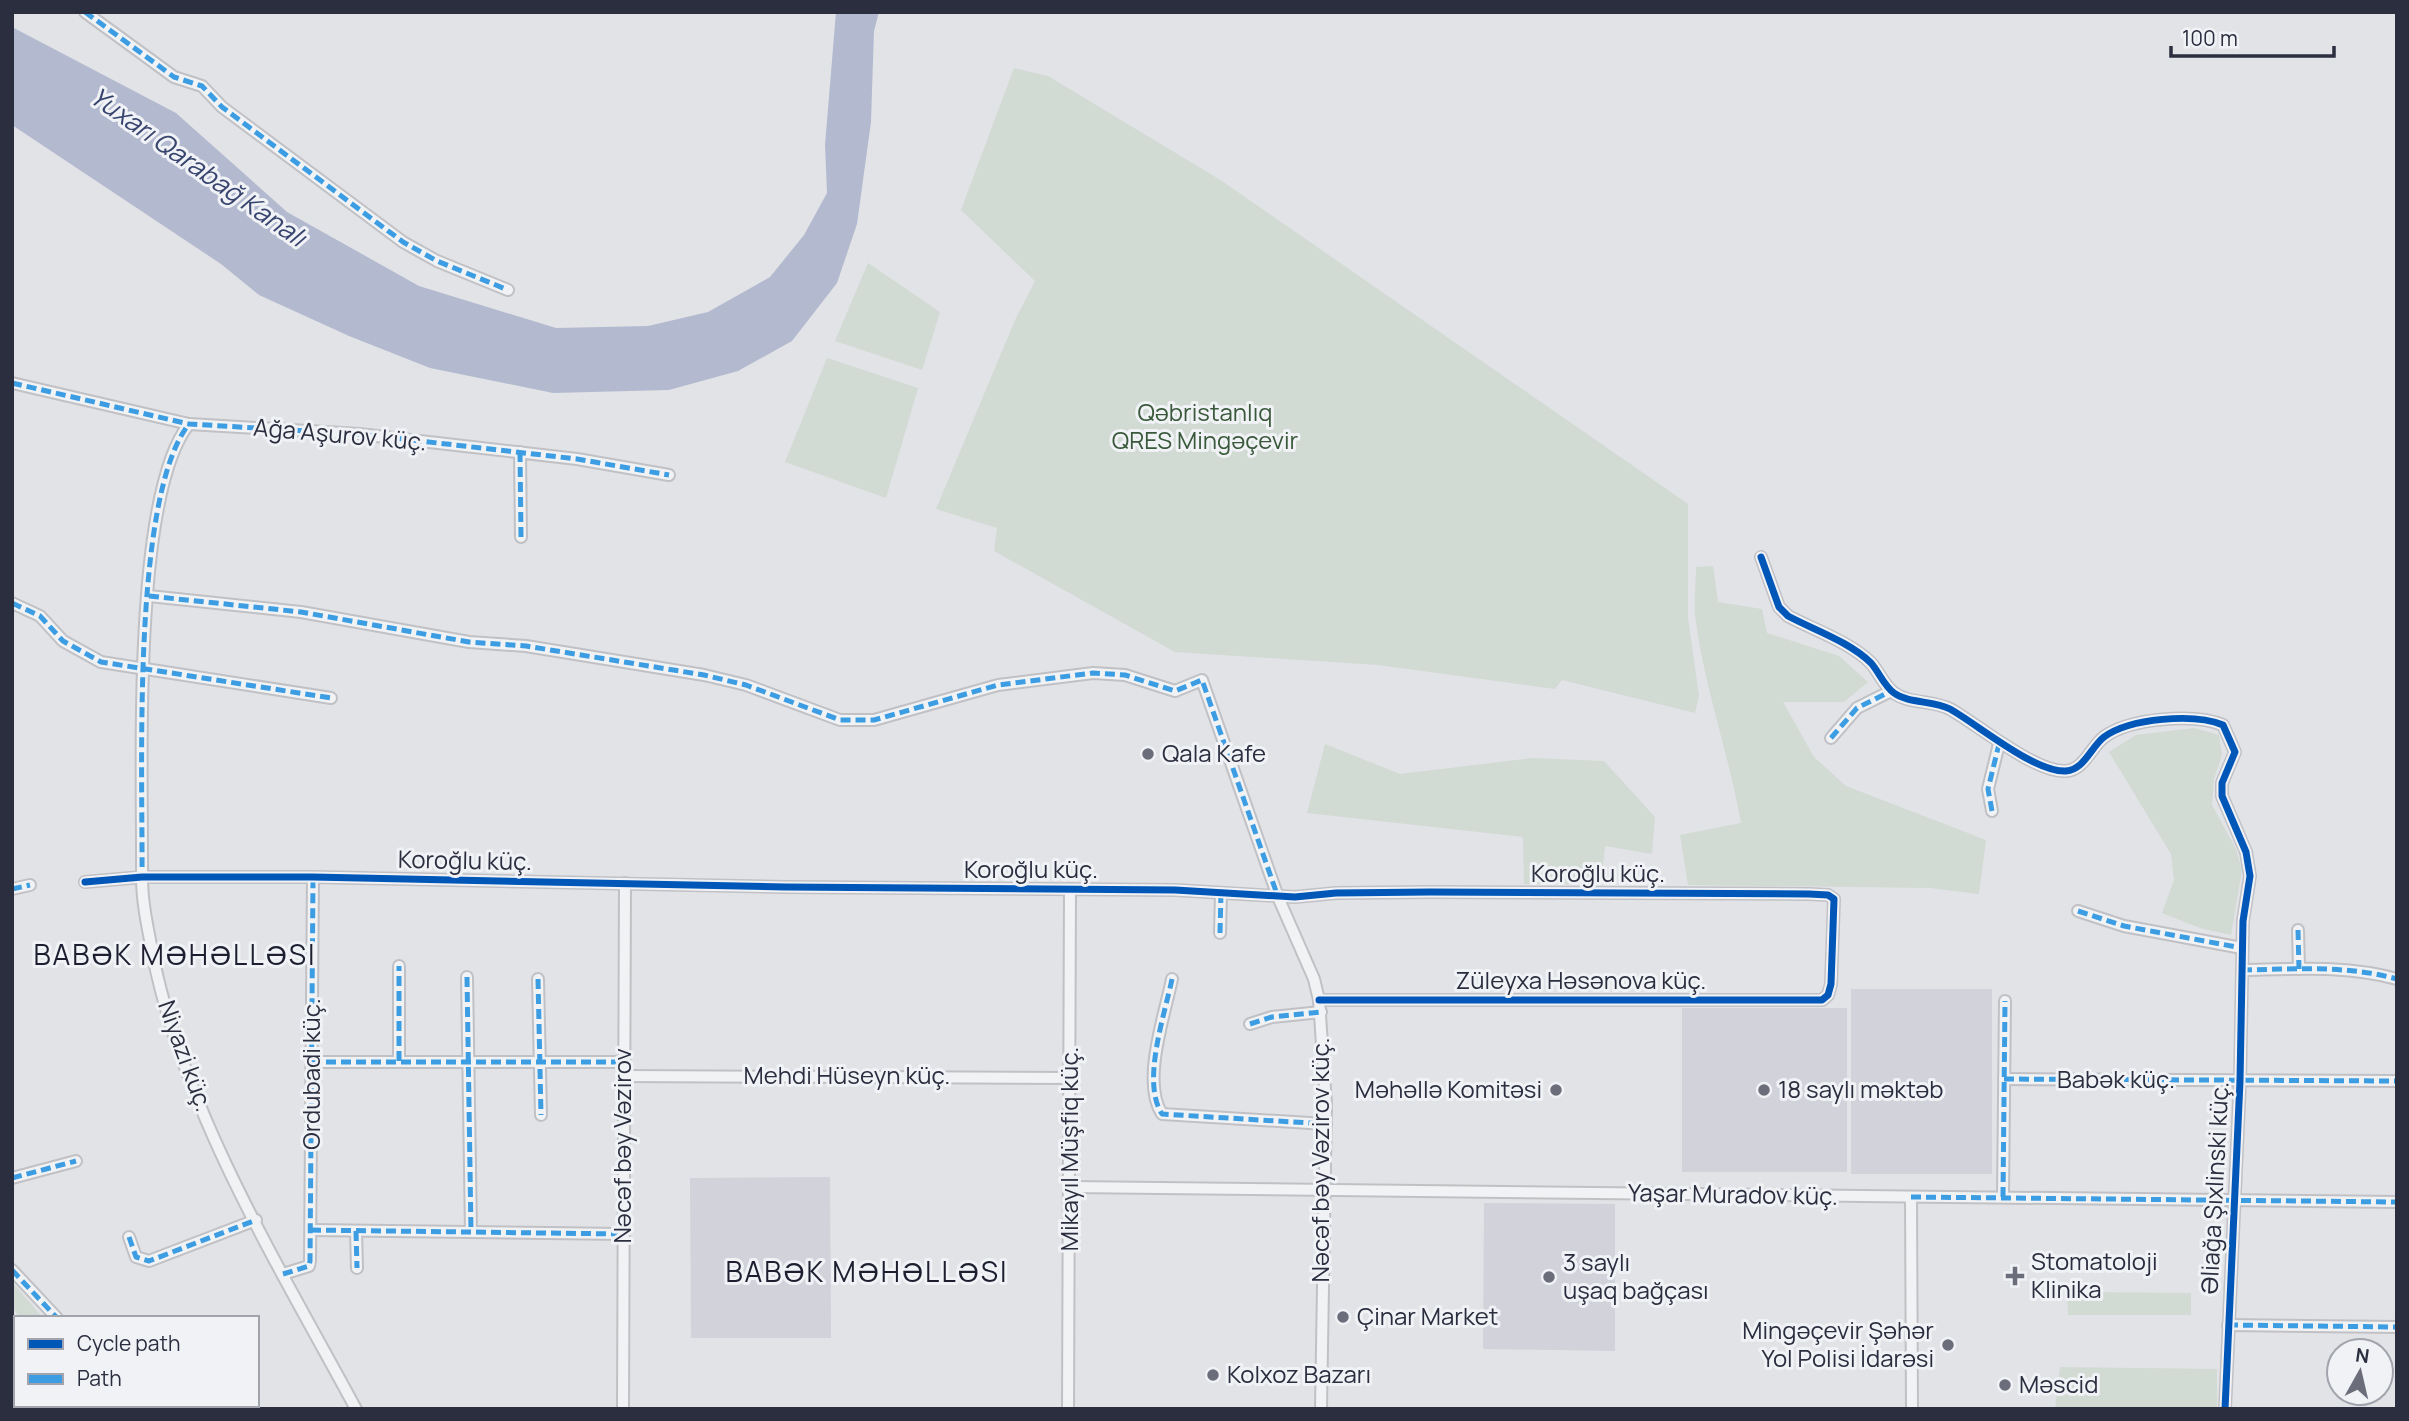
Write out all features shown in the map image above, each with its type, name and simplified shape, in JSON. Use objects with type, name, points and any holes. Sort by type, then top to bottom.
[{"type":"street","points":[[85,12],[174,77],[202,86],[222,107],[403,242],[438,261],[508,290]]},
{"type":"street","name":"Ağa Aşurov küç.","points":[[12,383],[189,424],[359,434],[520,452],[669,475]]},
{"type":"street","name":"Niyazi küç.","points":[[189,424],[176,442],[160,493],[149,596],[145,670],[142,877],[146,922],[170,1028],[192,1084],[256,1220],[356,1409]]},
{"type":"street","points":[[520,452],[521,537]]},
{"type":"street","points":[[1761,557],[1779,607],[1788,616],[1858,653],[1871,663],[1891,691],[1901,697],[1949,709],[1999,744],[1988,789],[1992,811]]},
{"type":"street","name":"Nəcəf bəy Vəzirov küç.","points":[[149,596],[301,612],[469,642],[526,646],[704,676],[746,685],[820,714],[855,722],[874,720],[998,685],[1093,673],[1125,675],[1175,691],[1202,680],[1278,897],[1314,979],[1320,1006],[1326,1124],[1321,1409]]},
{"type":"street","points":[[12,603],[40,616],[54,632],[82,654],[101,662],[331,698]]},
{"type":"street","points":[[1831,738],[1857,708],[1891,691]]},
{"type":"street","name":"Əliağa Şıxlinski küç.","points":[[1999,744],[2052,769],[2067,772],[2077,768],[2106,735],[2155,719],[2213,721],[2223,725],[2235,752],[2222,783],[2222,796],[2249,864],[2242,948],[2240,1081],[2225,1409]]},
{"type":"street","name":"Koroğlu küç.","points":[[85,882],[142,877],[313,877],[1070,889],[1278,897],[1430,892],[1828,895],[1833,899],[1831,984]]},
{"type":"street","name":"Ordubadi küç.","points":[[284,1274],[309,1266],[313,877]]},
{"type":"street","name":"Nəcəf bəy Vəzirov","points":[[623,1409],[622,1076],[625,883]]},
{"type":"street","points":[[12,889],[30,885]]},
{"type":"street","name":"Mikayıl Müşfiq küç.","points":[[1068,1409],[1070,889]]},
{"type":"street","points":[[1220,933],[1221,893]]},
{"type":"street","points":[[2078,911],[2124,926],[2242,948]]},
{"type":"street","points":[[2298,930],[2299,969]]},
{"type":"street","points":[[399,966],[399,1061]]},
{"type":"street","points":[[2242,970],[2365,972],[2397,979]]},
{"type":"street","points":[[467,977],[471,1232]]},
{"type":"street","points":[[538,979],[541,1115]]},
{"type":"street","points":[[1172,979],[1155,1066],[1155,1094],[1162,1114],[1326,1124]]},
{"type":"street","name":"Züleyxa Həsənova küç.","points":[[1320,1006],[1822,1000],[1828,995],[1831,984]]},
{"type":"street","points":[[2003,1198],[2005,1001]]},
{"type":"street","points":[[1250,1024],[1320,1006]]},
{"type":"street","points":[[311,1062],[623,1062]]},
{"type":"street","name":"Mehdi Hüseyn küç.","points":[[622,1076],[1071,1078]]},
{"type":"street","name":"Babək küç.","points":[[2004,1079],[2397,1081]]},
{"type":"street","points":[[12,1178],[76,1161]]},
{"type":"street","name":"Yaşar Muradov küç.","points":[[1070,1186],[2397,1202]]},
{"type":"street","points":[[1911,1196],[1912,1409]]},
{"type":"street","points":[[129,1237],[136,1257],[141,1261],[149,1261],[256,1220]]},
{"type":"street","points":[[311,1230],[623,1234]]},
{"type":"street","points":[[356,1231],[357,1268]]},
{"type":"street","points":[[12,1270],[55,1316]]},
{"type":"street","points":[[2228,1325],[2397,1326]]},
{"type":"shaded area","points":[[1851,989],[1992,989],[1992,1174],[1851,1174]]},
{"type":"shaded area","name":"18 saylı məktəb","points":[[1682,1008],[1847,1008],[1847,1172],[1682,1172]]},
{"type":"shaded area","points":[[830,1177],[831,1338],[691,1338],[690,1178]]},
{"type":"shaded area","name":"3 saylı uşaq bağçası","points":[[1484,1203],[1615,1204],[1615,1351],[1483,1349]]},
{"type":"green space","name":"Qəbristanlıq QRES Mingəçevir","points":[[1014,68],[1048,76],[1222,181],[1688,504],[1688,618],[1699,696],[1695,713],[1562,680],[1555,689],[1378,665],[1175,652],[994,551],[997,528],[936,509],[1015,320],[1035,281],[961,210]]},
{"type":"green space","points":[[868,263],[940,312],[922,370],[835,341]]},
{"type":"green space","points":[[827,358],[918,388],[886,498],[785,462]]},
{"type":"green space","points":[[1713,566],[1718,602],[1762,609],[1767,633],[1839,656],[1868,682],[1844,702],[1783,702],[1814,757],[1846,786],[1986,840],[1979,894],[1930,888],[1688,885],[1680,835],[1741,823],[1705,672],[1695,615],[1696,567]]},
{"type":"green space","points":[[2194,728],[2219,735],[2222,755],[2214,779],[2212,805],[2236,849],[2242,870],[2231,935],[2200,928],[2162,913],[2174,880],[2171,854],[2109,752],[2136,735]]},
{"type":"green space","points":[[1325,744],[1400,774],[1533,758],[1604,761],[1655,817],[1652,854],[1605,846],[1601,884],[1524,884],[1523,837],[1307,813]]},
{"type":"green space","points":[[12,1282],[41,1316],[19,1316],[12,1307]]},
{"type":"green space","points":[[2067,1292],[2191,1293],[2191,1315],[2068,1315]]},
{"type":"green space","points":[[2060,1367],[2217,1369],[2217,1409],[2055,1409]]},
{"type":"water","name":"Yuxarı Qarabağ Kanalı","points":[[836,12],[879,12],[874,31],[871,122],[857,224],[837,283],[792,341],[738,371],[669,390],[553,393],[430,368],[349,336],[259,295],[221,264],[12,125],[12,27],[176,113],[287,212],[419,286],[556,328],[648,326],[708,312],[770,277],[804,235],[827,193],[825,145]]},
{"type":"marked path","points":[[85,12],[174,77],[202,86],[222,107],[403,242],[437,261],[508,290]]},
{"type":"marked path","points":[[12,383],[189,424],[359,434],[577,459],[669,475]]},
{"type":"marked path","points":[[137,878],[142,877],[142,709],[149,573],[157,512],[170,460],[189,424]]},
{"type":"marked path","points":[[520,452],[521,537]]},
{"type":"marked path","points":[[149,596],[301,612],[469,642],[526,646],[704,675],[746,685],[840,720],[874,720],[998,685],[1093,673],[1125,675],[1175,691],[1202,680],[1278,897],[1281,897]]},
{"type":"marked path","points":[[12,603],[40,616],[63,641],[101,662],[331,698]]},
{"type":"marked path","points":[[1831,738],[1857,708],[1891,691]]},
{"type":"marked path","points":[[1992,811],[1988,789],[1999,744]]},
{"type":"marked path","points":[[283,1274],[309,1266],[310,1261],[313,877]]},
{"type":"marked path","points":[[12,889],[30,885]]},
{"type":"marked path","points":[[1220,933],[1221,893]]},
{"type":"marked path","points":[[2078,911],[2124,926],[2242,948]]},
{"type":"marked path","points":[[2298,930],[2299,969]]},
{"type":"marked path","points":[[399,966],[399,1061]]},
{"type":"marked path","points":[[2242,970],[2340,970],[2397,979]]},
{"type":"marked path","points":[[467,977],[471,1232]]},
{"type":"marked path","points":[[538,979],[541,1115]]},
{"type":"marked path","points":[[1172,979],[1154,1066],[1156,1100],[1162,1114],[1326,1124]]},
{"type":"marked path","points":[[2003,1197],[2005,1001]]},
{"type":"marked path","points":[[1250,1024],[1272,1017],[1321,1012]]},
{"type":"marked path","points":[[311,1062],[623,1062]]},
{"type":"marked path","points":[[2004,1079],[2397,1081]]},
{"type":"marked path","points":[[12,1178],[76,1161]]},
{"type":"marked path","points":[[1911,1197],[2397,1202]]},
{"type":"marked path","points":[[129,1237],[136,1257],[149,1261],[256,1220]]},
{"type":"marked path","points":[[311,1230],[623,1234]]},
{"type":"marked path","points":[[356,1231],[357,1268]]},
{"type":"marked path","points":[[12,1270],[55,1316]]},
{"type":"marked path","points":[[2228,1325],[2397,1327]]},
{"type":"cycle path","points":[[1761,557],[1779,607],[1788,616],[1862,656],[1871,663],[1894,693],[1907,699],[1950,709],[2023,756],[2053,770],[2066,771],[2078,767],[2099,741],[2129,725],[2162,719],[2196,719],[2223,725],[2235,752],[2222,783],[2222,796],[2246,852],[2250,876],[2243,921],[2240,1081],[2225,1409]]},
{"type":"cycle path","points":[[85,882],[142,877],[313,877],[785,887],[1175,890],[1295,897],[1336,893],[1430,892],[1809,894],[1828,895],[1834,899],[1831,984],[1828,995],[1822,1000],[1319,1000]]},
{"type":"place","name":"Qala Kafe","points":[[1148,754]]},
{"type":"place","name":"Məhəllə Komitəsi","points":[[1556,1090]]},
{"type":"place","name":"18 saylı məktəb","points":[[1764,1090]]},
{"type":"place","name":"Stomatoloji Klinika","points":[[2015,1276]]},
{"type":"place","name":"3 saylı uşaq bağçası","points":[[1549,1277]]},
{"type":"place","name":"Çinar Market","points":[[1343,1317]]},
{"type":"place","name":"Mingəçevir Şəhər Yol Polisi İdarəsi","points":[[1948,1345]]},
{"type":"place","name":"Kolxoz Bazarı","points":[[1213,1375]]},
{"type":"place","name":"Məscid","points":[[2005,1385]]},
{"type":"district","name":"BABƏK MƏHƏLLƏSI","points":[[175,955]]},
{"type":"district","name":"BABƏK MƏHƏLLƏSI","points":[[867,1272]]}]
